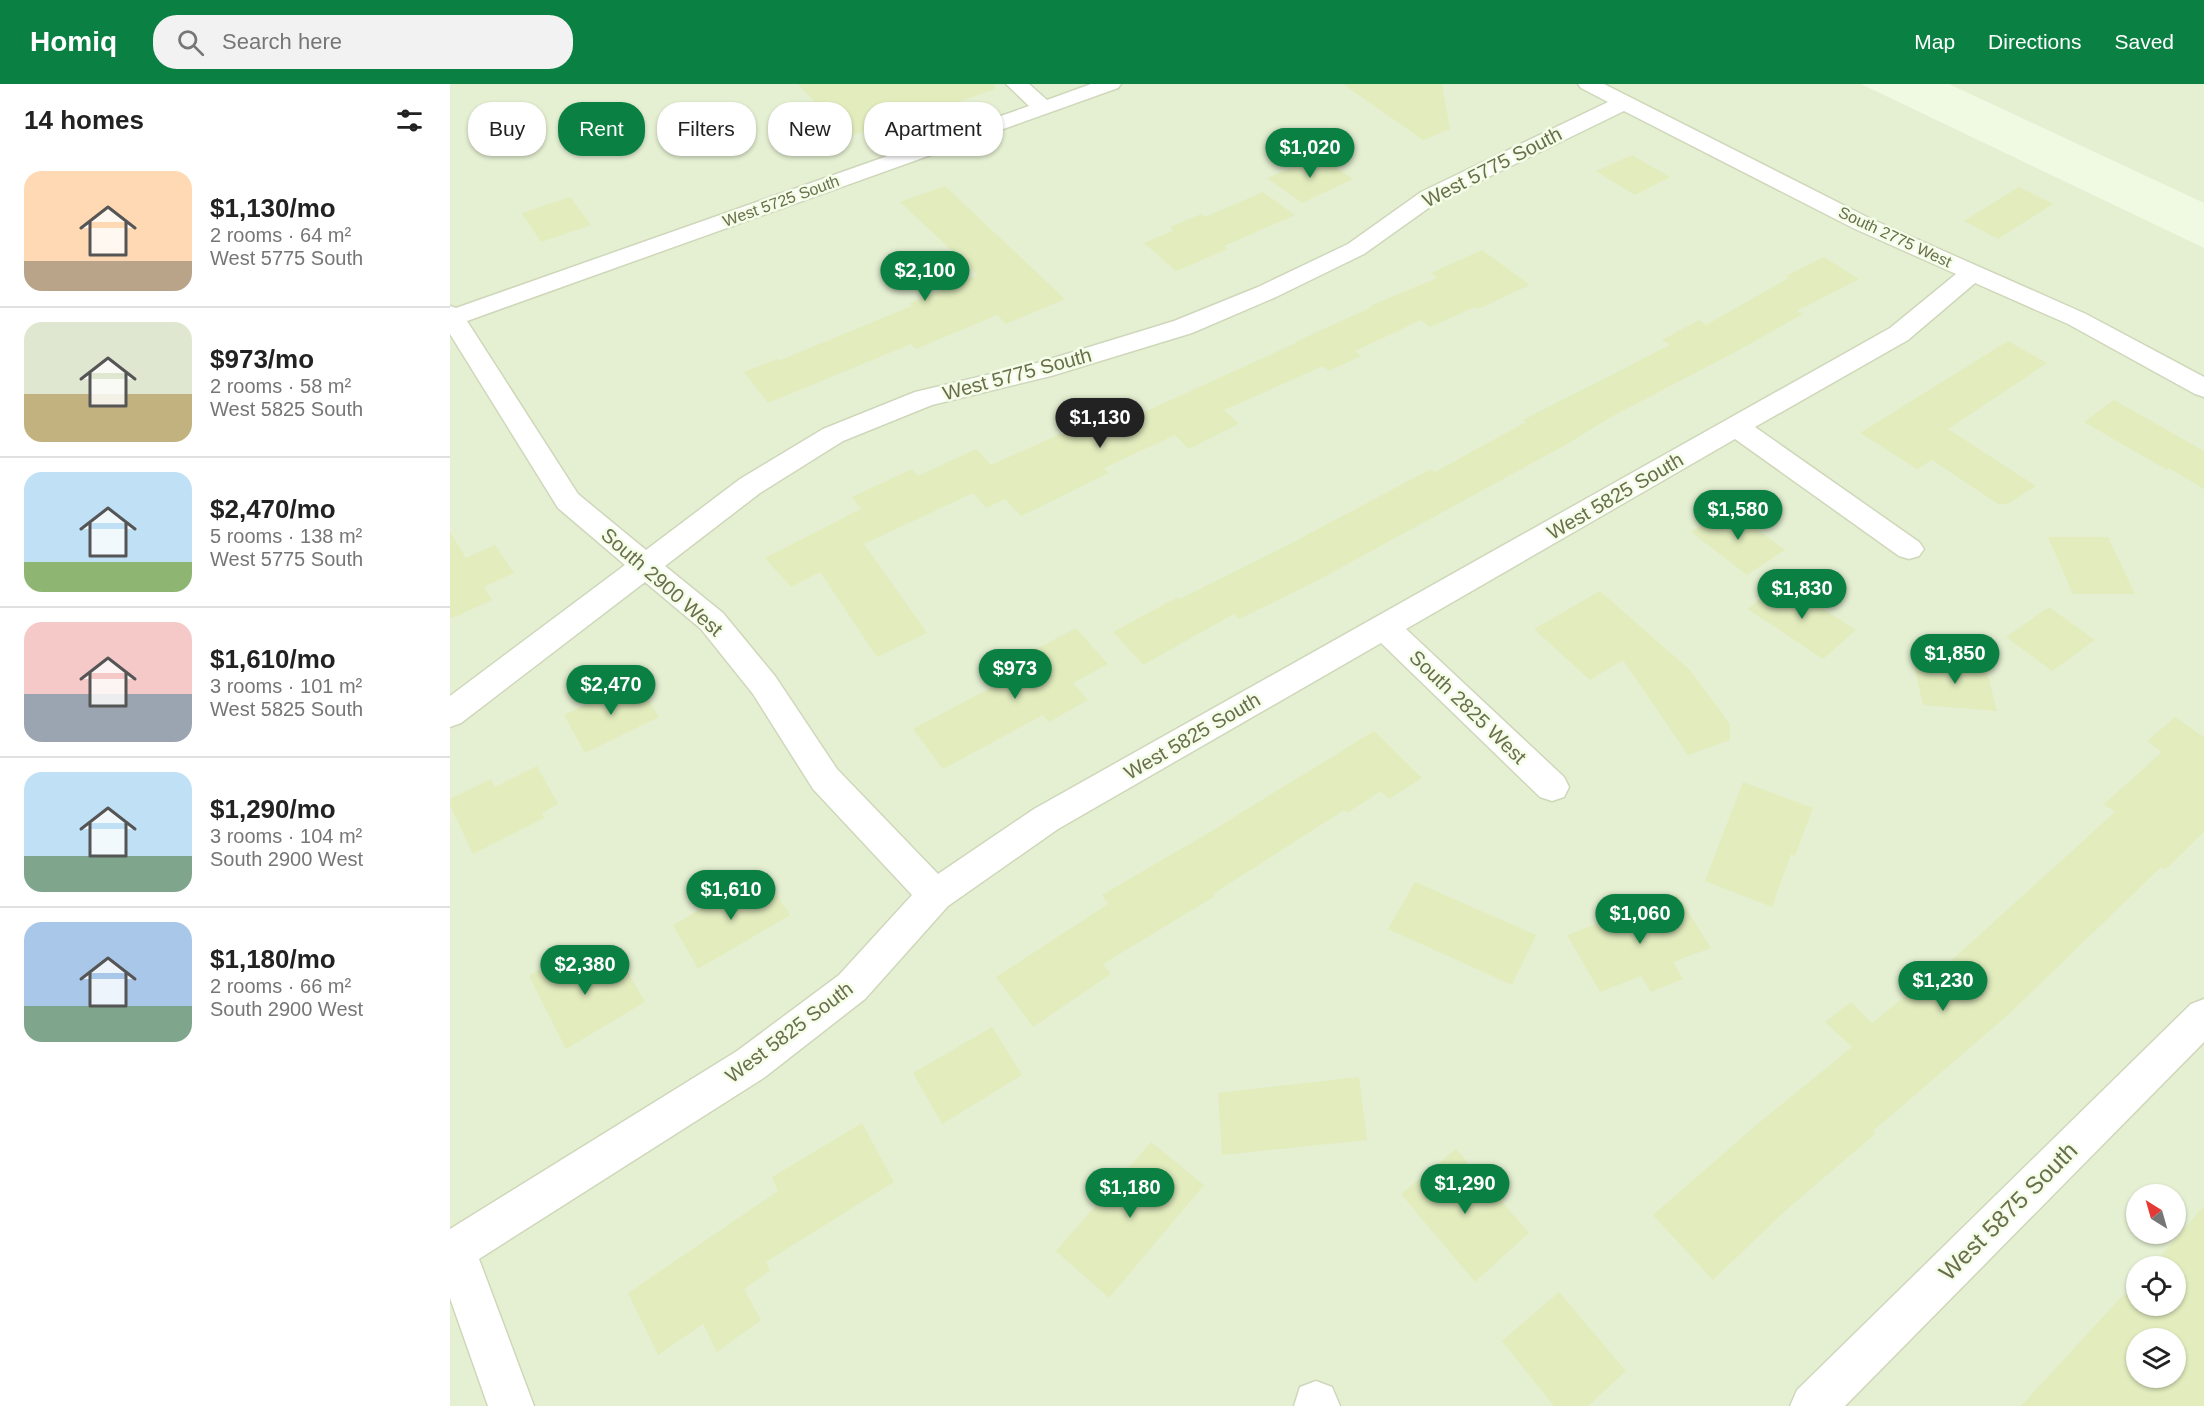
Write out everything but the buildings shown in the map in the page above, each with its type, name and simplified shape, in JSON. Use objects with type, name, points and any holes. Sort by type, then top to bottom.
[{"type":"street","points":[[1016,84],[1044,108]]},
{"type":"street","name":"West 5725 South","points":[[451,316],[1111,84]]},
{"type":"street","name":"South 2775 West","points":[[1588,84],[1861,223],[2077,319],[2204,387]]},
{"type":"street","name":"West 5775 South","points":[[450,714],[750,486],[832,435],[924,398],[1042,370],[1183,327],[1267,292],[1356,249],[1429,196],[1623,103]]},
{"type":"street","name":"West 5825 South","points":[[452,1252],[751,1064],[852,987],[935,894],[1046,819],[1899,334],[1973,272]]},
{"type":"street","name":"South 2900 West","points":[[451,316],[568,501],[712,621],[764,685],[825,779],[935,894]]},
{"type":"street","points":[[1736,427],[1909,549]]},
{"type":"street","name":"South 2825 West","points":[[1384,627],[1552,787]]},
{"type":"street","name":"West 5875 South","points":[[1813,1406],[2204,1016]]},
{"type":"street","points":[[452,1252],[511,1406]]},
{"type":"shaded area","points":[[450,84],[1861,84],[2204,248],[2204,1406],[450,1406]]},
{"type":"shaded area","points":[[1949,84],[2204,84],[2204,203]]}]
